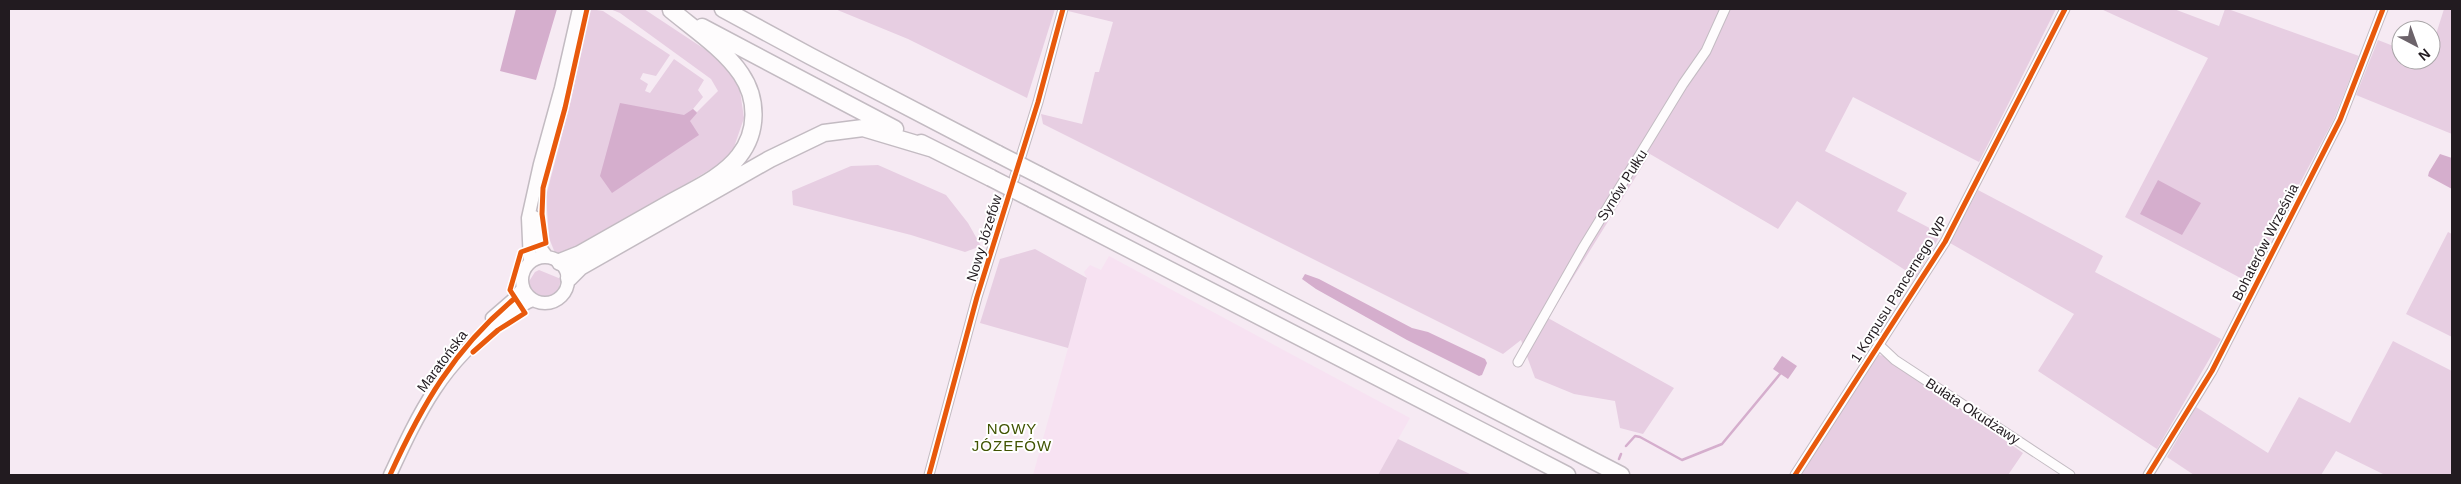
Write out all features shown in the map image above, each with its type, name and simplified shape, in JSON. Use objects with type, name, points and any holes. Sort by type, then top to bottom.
[{"type":"highway","points":[[670,9],[930,148],[1567,475]]},
{"type":"highway","points":[[554,259],[580,254],[705,184],[739,157],[747,144],[754,119],[753,103],[741,74],[731,61],[670,9]]},
{"type":"highway","points":[[723,9],[998,154],[1621,475]]},
{"type":"highway","points":[[569,278],[580,267],[770,159],[824,133],[863,128],[930,148]]},
{"type":"main road","points":[[530,262],[528,224],[532,202],[579,9]]},
{"type":"main road","points":[[532,202],[539,246],[554,259],[569,278],[568,285],[560,298],[547,303],[533,300],[523,288],[522,275],[530,262],[536,258],[554,259]]},
{"type":"main road","name":"Maratońska","points":[[390,475],[422,408],[442,377],[476,335],[523,288]]},
{"type":"main road","name":"Maratońska","points":[[468,347],[526,303],[533,300]]},
{"type":"street","name":"Nowy Józefów","points":[[929,475],[977,297],[1038,102],[1063,9]]},
{"type":"street","name":"Synów Pułku","points":[[1518,362],[1584,246],[1683,84],[1706,51],[1725,9]]},
{"type":"street","name":"1 Korpusu Pancernego WP","points":[[1796,473],[1944,242],[2065,9]]},
{"type":"street","name":"Bohaterów Września","points":[[2148,475],[2212,371],[2340,120],[2383,9]]},
{"type":"street","name":"Bułata Okudżawy","points":[[1878,344],[1895,360],[2070,475]]},
{"type":"shaded area","points":[[516,9],[557,9],[536,80],[500,71]]},
{"type":"shaded area","points":[[590,9],[603,11],[670,55],[656,76],[643,73],[640,79],[648,84],[645,91],[650,93],[674,59],[704,80],[698,90],[703,97],[693,109],[697,112],[718,91],[711,79],[620,13],[610,9],[644,9],[709,52],[731,72],[740,91],[744,118],[733,150],[721,163],[568,254],[555,253],[549,238],[546,196],[571,100]]},
{"type":"shaded area","points":[[835,9],[1055,9],[1027,98],[908,39]]},
{"type":"shaded area","points":[[1069,9],[2056,9],[1979,162],[1853,97],[1825,151],[1907,193],[1897,211],[1941,234],[1916,277],[1797,201],[1778,229],[1650,154],[1548,318],[1674,388],[1643,434],[1620,428],[1615,401],[1574,394],[1535,378],[1521,340],[1503,354],[1043,124],[1041,114],[1082,124],[1095,72],[1099,72],[1113,22],[1068,11]]},
{"type":"shaded area","points":[[2101,9],[2174,9],[2219,26],[2225,9],[2228,9],[2359,56],[2334,119],[2265,249],[2250,283],[2125,217],[2208,58]]},
{"type":"shaded area","points":[[2444,9],[2452,9],[2452,134],[2356,95],[2378,40],[2391,45],[2391,70],[2441,70],[2441,20]]},
{"type":"shaded area","points":[[620,103],[684,115],[693,109],[697,113],[690,121],[699,135],[612,193],[600,176]]},
{"type":"shaded area","points":[[2440,154],[2452,158],[2452,189],[2428,176]]},
{"type":"shaded area","points":[[878,165],[946,195],[968,223],[981,246],[965,252],[911,235],[793,205],[792,191],[851,166]]},
{"type":"shaded area","points":[[2158,180],[2201,203],[2182,235],[2140,214]]},
{"type":"shaded area","points":[[1978,190],[2103,256],[2095,272],[2221,339],[2157,449],[2038,371],[2074,314],[1950,243]]},
{"type":"shaded area","points":[[2448,232],[2452,234],[2452,337],[2406,314]]},
{"type":"shaded area","points":[[1035,249],[1087,278],[1068,348],[980,323],[1000,259]]},
{"type":"shaded area","points":[[1109,256],[1410,418],[1378,475],[1033,475],[1087,279],[1084,272],[1090,265],[1101,270]]},
{"type":"shaded area","points":[[539,270],[561,279],[558,291],[549,297],[536,295],[528,283],[535,272]]},
{"type":"shaded area","points":[[1305,274],[1319,279],[1412,328],[1428,332],[1485,359],[1487,363],[1482,375],[1479,376],[1407,340],[1316,289],[1302,279]]},
{"type":"shaded area","points":[[2393,341],[2452,371],[2452,475],[2385,475],[2336,451],[2321,475],[2194,475],[2167,457],[2196,407],[2268,453],[2299,397],[2350,423]]},
{"type":"shaded area","points":[[1782,356],[1797,366],[1788,379],[1773,369]]},
{"type":"shaded area","points":[[1885,356],[2023,453],[2008,475],[1799,475],[1872,357]]},
{"type":"shaded area","points":[[1398,439],[1472,475],[1378,475]]},
{"type":"waterway","points":[[1626,446],[1635,436],[1640,437],[1682,460],[1722,444],[1780,374]]},
{"type":"waterway","points":[[1619,459],[1621,454]]},
{"type":"cycle path","points":[[473,352],[498,330],[525,313],[510,290],[521,252],[546,243],[542,214],[543,188],[565,108],[587,9]]},
{"type":"cycle path","points":[[929,475],[977,297],[1038,102],[1063,9]]},
{"type":"cycle path","points":[[1795,475],[1945,242],[2065,9]]},
{"type":"cycle path","points":[[2148,475],[2212,371],[2340,120],[2383,9]]},
{"type":"cycle path","points":[[390,475],[414,425],[442,379],[474,338],[514,299]]},
{"type":"district","name":"NOWY JÓZEFÓW","points":[[1012,436]]}]
